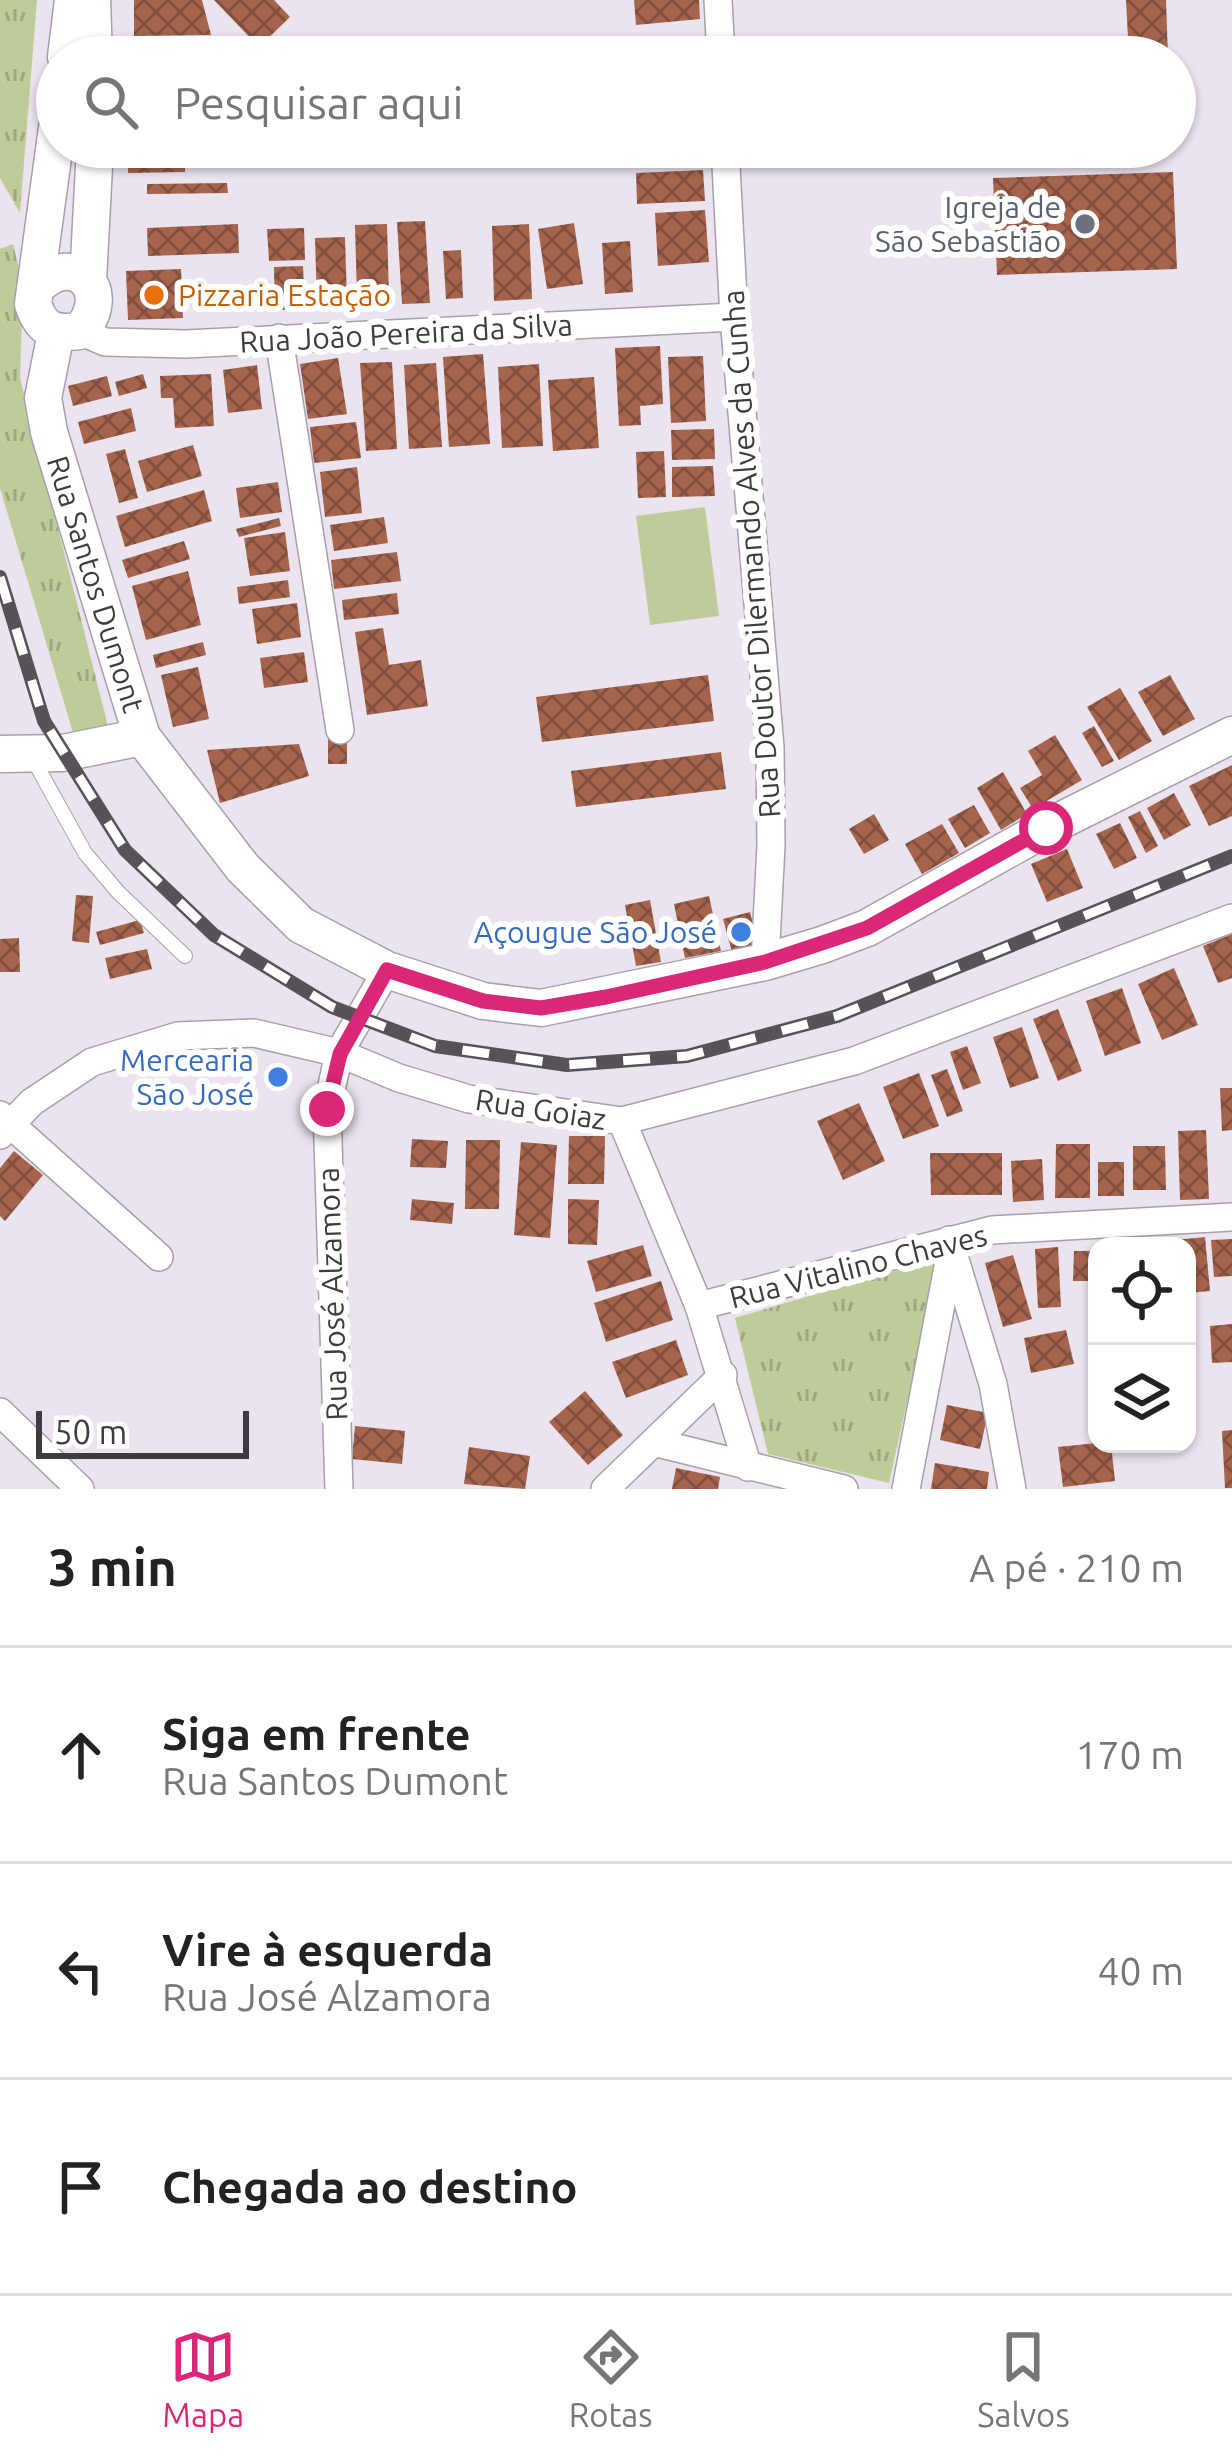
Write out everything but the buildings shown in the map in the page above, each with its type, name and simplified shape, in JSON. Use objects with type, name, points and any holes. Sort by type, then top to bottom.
[{"type":"main road","points":[[69,36],[73,0]]},
{"type":"main road","points":[[92,0],[93,36]]},
{"type":"main road","points":[[52,168],[33,304],[39,323],[68,332],[93,316],[96,298],[88,281],[94,168]]},
{"type":"main road","points":[[38,286],[48,275],[62,271],[88,281]]},
{"type":"main road","name":"Rua Santos Dumont","points":[[68,332],[43,398],[49,432],[142,737],[243,868],[301,925],[387,970],[483,1001],[541,1008],[765,962],[867,928],[1065,818],[1232,735]]},
{"type":"main road","points":[[15,754],[63,753],[142,737]]},
{"type":"street","points":[[718,0],[720,36]]},
{"type":"street","name":"Rua Doutor Dilermando Alves da Cunha","points":[[726,168],[770,747],[765,962]]},
{"type":"street","name":"Rua João Pereira da Silva","points":[[68,332],[129,344],[734,316]]},
{"type":"street","points":[[279,338],[340,730]]},
{"type":"street","name":"Rua Goiaz","points":[[4,1125],[92,1062],[178,1036],[254,1033],[340,1054],[469,1099],[622,1121],[854,1060],[1232,918]]},
{"type":"street","name":"Rua José Alzamora","points":[[339,1489],[327,1109],[340,1054],[387,970]]},
{"type":"street","points":[[622,1121],[700,1306],[748,1467]]},
{"type":"street","points":[[4,1125],[159,1257]]},
{"type":"street","name":"Rua Vitalino Chaves","points":[[700,1306],[992,1230],[1232,1217]]},
{"type":"street","points":[[906,1489],[951,1244]]},
{"type":"street","points":[[951,1244],[993,1384],[1012,1489]]},
{"type":"street","points":[[605,1489],[723,1375]]},
{"type":"street","points":[[0,1412],[80,1489]]},
{"type":"street","points":[[656,1443],[844,1489]]},
{"type":"lane","points":[[15,754],[85,853],[185,956]]},
{"type":"green space","points":[[0,0],[37,0],[20,213],[0,178]]},
{"type":"green space","points":[[13,244],[23,285],[20,378],[112,742],[74,736],[0,488],[0,249]]},
{"type":"green space","points":[[705,507],[719,616],[650,625],[636,516]]},
{"type":"green space","points":[[939,1258],[889,1483],[768,1454],[735,1318]]},
{"type":"railway","points":[[0,577],[44,721],[125,850],[214,935],[332,1007],[435,1046],[567,1065],[687,1056],[837,1016],[1232,856]]},
{"type":"place","name":"Igreja de São Sebastião","points":[[1085,224]]},
{"type":"place","name":"Pizzaria Estação","points":[[154,295]]},
{"type":"place","name":"Açougue São José","points":[[741,932]]},
{"type":"place","name":"Mercearia São José","points":[[278,1077]]},
{"type":"route","points":[[327,1109],[340,1054],[387,970],[483,1001],[541,1008],[606,997],[765,962],[867,928],[1046,828]]}]
